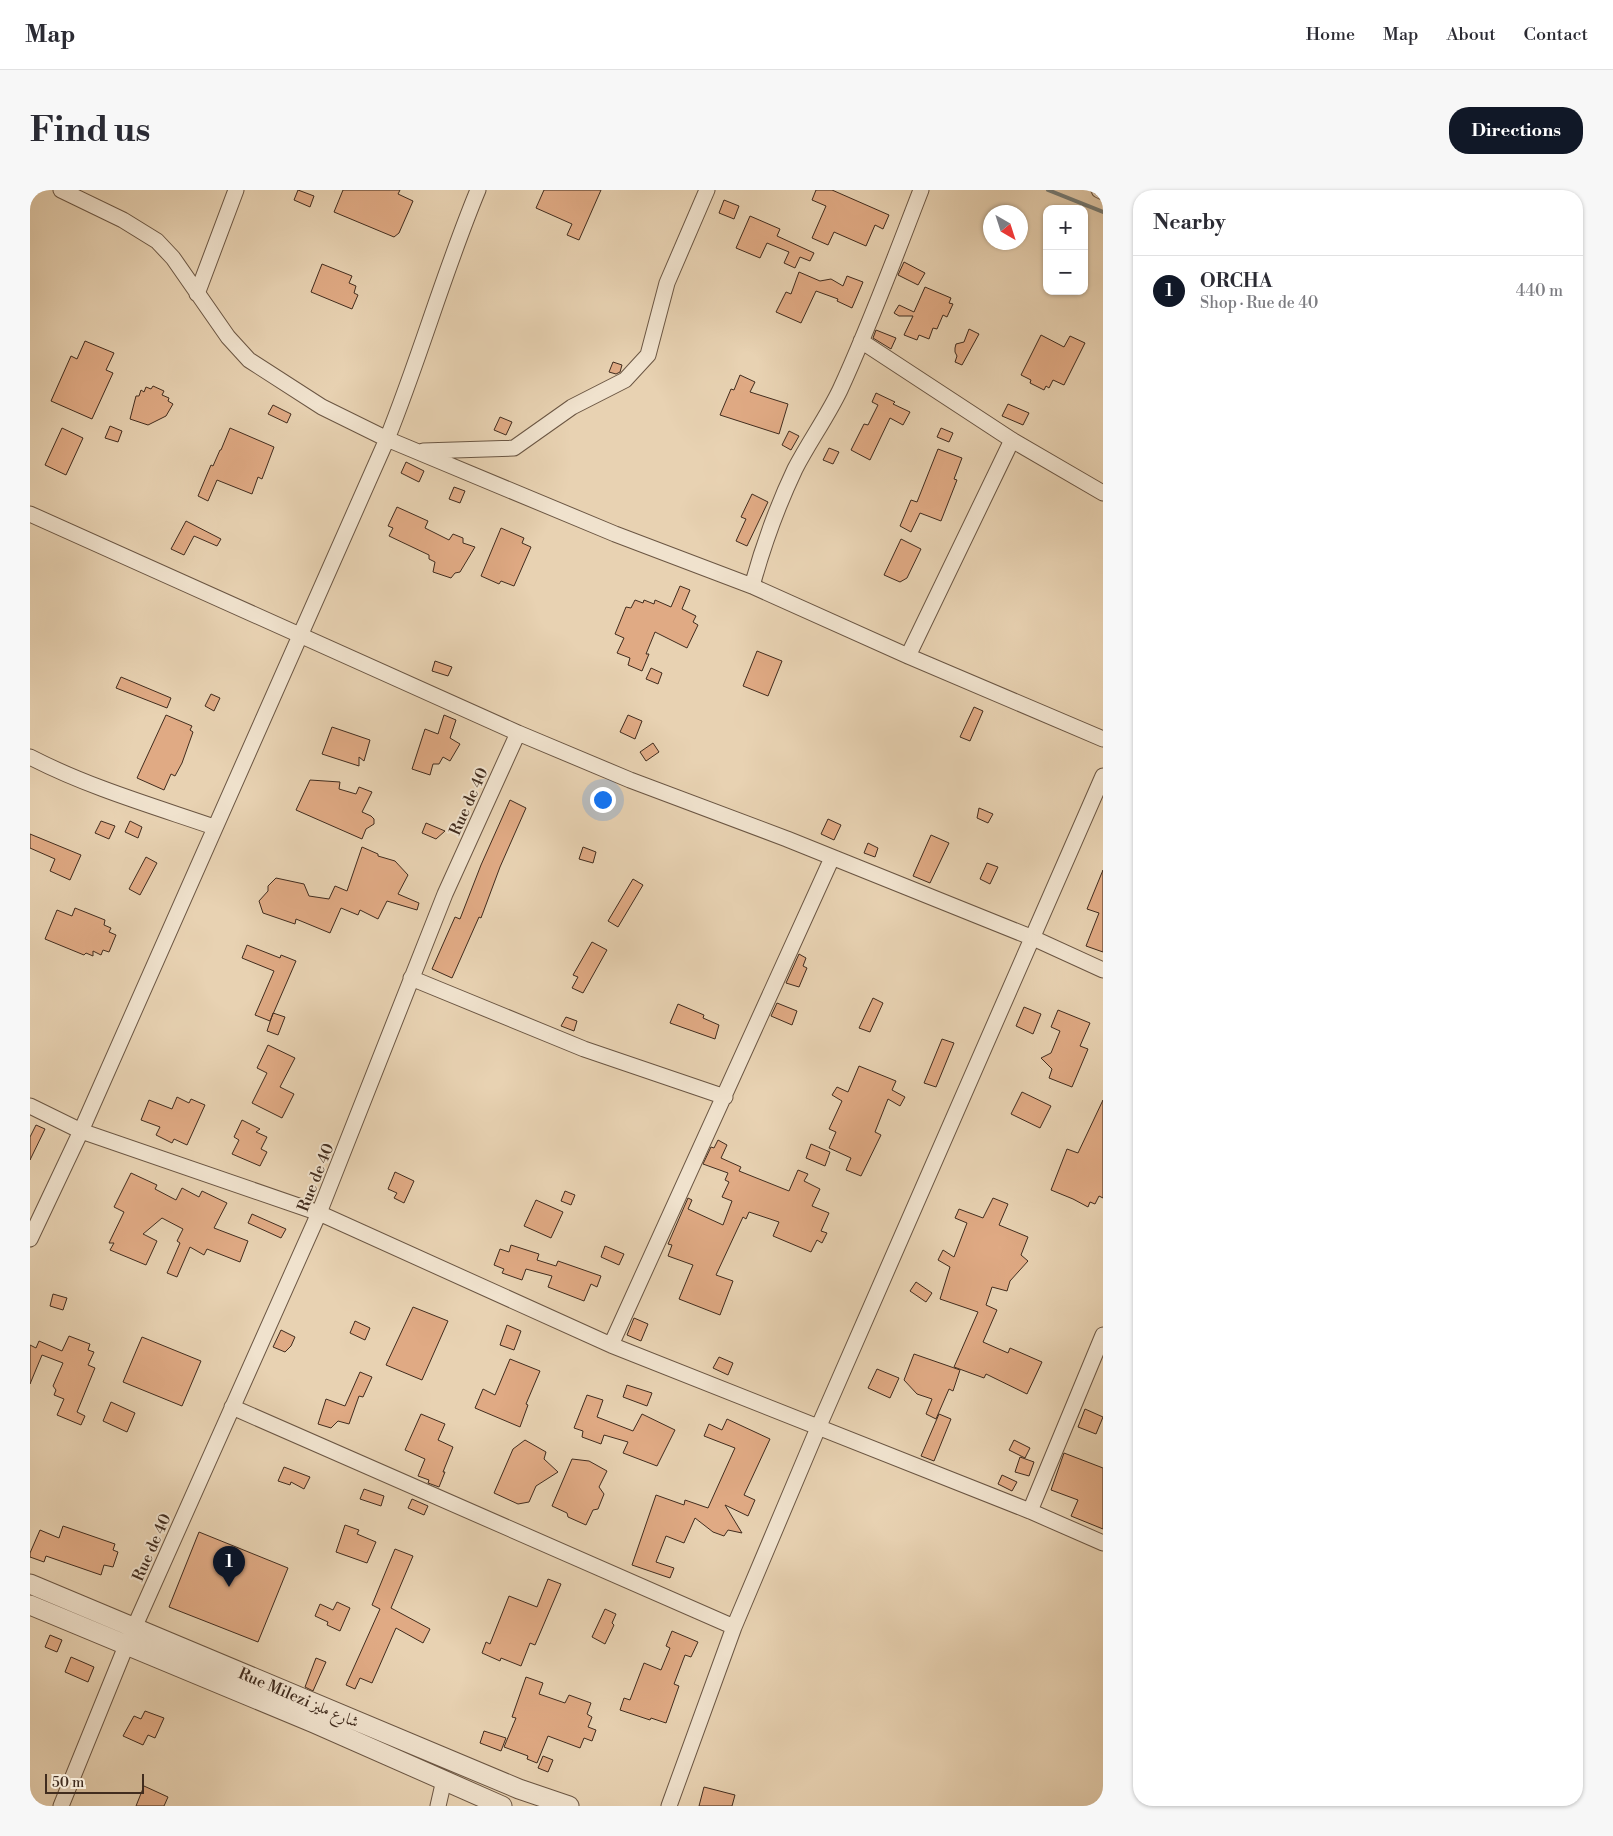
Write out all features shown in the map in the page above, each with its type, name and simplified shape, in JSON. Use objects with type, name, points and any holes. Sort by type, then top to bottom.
[{"type":"street","points":[[61,190],[123,220],[157,241],[173,258],[228,337],[249,360],[322,407],[387,439],[615,534],[752,586],[908,656],[1103,739]]},
{"type":"street","points":[[197,294],[236,190]]},
{"type":"street","points":[[30,1239],[81,1131],[387,439],[400,407],[457,242],[478,190]]},
{"type":"street","points":[[416,451],[514,448],[572,407],[625,380],[648,355],[667,283],[706,190]]},
{"type":"street","points":[[752,586],[761,552],[779,506],[796,468],[839,390],[861,341],[921,190]]},
{"type":"street","points":[[1099,190],[1103,192]]},
{"type":"street","points":[[861,341],[1012,440],[1103,493]]},
{"type":"street","points":[[908,656],[1012,440]]},
{"type":"street","points":[[30,514],[518,734],[630,780],[1033,938],[1103,970]]},
{"type":"street","name":"Rue de 40","points":[[61,1806],[130,1637],[320,1213],[445,894],[518,734]]},
{"type":"street","points":[[30,757],[49,767],[88,782],[214,827]]},
{"type":"street","points":[[669,1806],[734,1627],[818,1428],[1103,776]]},
{"type":"street","points":[[610,1345],[725,1097],[832,858]]},
{"type":"street","points":[[411,978],[584,1048],[725,1097]]},
{"type":"street","points":[[30,1106],[81,1131],[320,1213],[610,1345],[1030,1511],[1103,1543]]},
{"type":"street","points":[[1030,1511],[1103,1335]]},
{"type":"street","points":[[232,1407],[734,1627]]},
{"type":"street","name":"Rue Milezi شارع مليز","points":[[30,1584],[130,1637],[314,1723],[502,1806]]},
{"type":"street","name":"Rue Milezi شارع مليز","points":[[30,1605],[130,1637],[519,1789],[569,1806]]},
{"type":"street","points":[[438,1806],[444,1780]]},
{"type":"building","points":[[298,190],[314,196],[310,207],[294,200]]},
{"type":"building","points":[[343,190],[400,190],[398,194],[413,201],[399,233],[394,237],[334,212]]},
{"type":"building","points":[[544,190],[601,190],[579,240],[567,235],[572,224],[536,208]]},
{"type":"building","points":[[816,190],[832,190],[889,215],[883,229],[875,225],[866,246],[834,232],[828,245],[812,238],[826,206],[812,200]]},
{"type":"building","points":[[724,200],[739,206],[734,219],[719,213]]},
{"type":"building","points":[[750,216],[780,229],[777,236],[814,253],[810,261],[800,257],[795,268],[784,263],[789,252],[767,243],[760,258],[736,248]]},
{"type":"building","points":[[904,262],[925,273],[918,285],[898,275]]},
{"type":"building","points":[[322,264],[352,276],[349,283],[356,286],[354,293],[358,295],[352,309],[311,292]]},
{"type":"building","points":[[799,272],[820,281],[831,279],[843,286],[847,276],[863,282],[852,308],[837,301],[838,299],[816,291],[801,323],[776,312],[786,292],[791,294]]},
{"type":"building","points":[[925,287],[951,298],[949,303],[953,304],[947,317],[943,315],[937,329],[933,328],[929,339],[919,335],[917,340],[904,335],[913,316],[899,316],[894,313],[899,305],[914,312]]},
{"type":"building","points":[[969,329],[979,334],[962,365],[955,362],[957,356],[955,348],[956,344],[964,342]]},
{"type":"building","points":[[876,330],[896,338],[891,349],[873,338]]},
{"type":"building","points":[[1041,335],[1064,347],[1070,336],[1085,343],[1064,385],[1053,380],[1049,388],[1046,386],[1044,390],[1030,383],[1031,380],[1021,375]]},
{"type":"building","points":[[85,341],[114,353],[106,370],[113,373],[92,419],[51,401],[71,356],[77,359]]},
{"type":"building","points":[[613,362],[622,365],[620,372],[616,374],[609,372]]},
{"type":"building","points":[[740,375],[755,382],[750,392],[788,404],[779,434],[720,415],[731,389],[734,390]]},
{"type":"building","points":[[153,386],[164,391],[162,395],[169,398],[168,401],[173,404],[166,416],[148,425],[130,419],[136,396],[139,396],[141,390],[144,392],[146,387],[151,389]]},
{"type":"building","points":[[876,393],[910,412],[903,425],[890,418],[870,460],[851,450],[864,424],[868,425],[878,405],[872,402]]},
{"type":"building","points":[[1008,404],[1029,413],[1023,425],[1002,416]]},
{"type":"building","points":[[273,405],[291,414],[287,423],[268,414]]},
{"type":"building","points":[[500,417],[512,422],[506,435],[494,430]]},
{"type":"building","points":[[110,426],[122,431],[118,442],[105,438]]},
{"type":"building","points":[[62,428],[83,438],[66,475],[45,465]]},
{"type":"building","points":[[230,428],[274,447],[262,479],[258,477],[252,494],[217,480],[208,501],[198,496]]},
{"type":"building","points":[[941,428],[953,433],[949,442],[937,437]]},
{"type":"building","points":[[789,431],[799,436],[791,450],[782,445]]},
{"type":"building","points":[[829,448],[839,452],[833,464],[823,460]]},
{"type":"building","points":[[938,449],[962,458],[954,479],[957,480],[941,521],[920,513],[911,532],[900,526],[911,500],[917,502]]},
{"type":"building","points":[[406,462],[424,471],[419,482],[401,473]]},
{"type":"building","points":[[454,487],[465,491],[460,503],[449,499]]},
{"type":"building","points":[[752,494],[768,502],[747,546],[736,541],[746,519],[741,517]]},
{"type":"building","points":[[397,507],[428,521],[425,528],[449,540],[453,534],[463,538],[463,543],[475,547],[460,572],[455,573],[451,578],[433,572],[435,562],[429,559],[429,555],[389,536],[393,528],[388,526]]},
{"type":"building","points":[[186,521],[221,539],[217,546],[194,536],[184,555],[171,549]]},
{"type":"building","points":[[501,528],[524,538],[522,543],[531,547],[514,586],[501,581],[499,584],[481,576]]},
{"type":"building","points":[[901,539],[921,549],[907,578],[900,582],[884,575]]},
{"type":"building","points":[[680,586],[690,590],[682,609],[696,616],[693,622],[698,625],[687,648],[655,632],[646,654],[649,654],[642,671],[628,665],[630,658],[617,653],[624,638],[615,634],[626,607],[631,608],[635,600],[643,603],[644,600],[654,604],[655,600],[671,607]]},
{"type":"building","points":[[757,651],[782,661],[768,696],[743,686]]},
{"type":"building","points":[[435,661],[452,667],[448,676],[432,671]]},
{"type":"building","points":[[651,668],[662,673],[658,684],[646,679]]},
{"type":"building","points":[[121,677],[171,698],[167,708],[116,688]]},
{"type":"building","points":[[211,694],[220,698],[214,711],[205,706]]},
{"type":"building","points":[[974,707],[983,711],[970,741],[960,737]]},
{"type":"building","points":[[166,715],[192,726],[190,730],[193,732],[182,763],[175,776],[171,774],[164,790],[137,778]]},
{"type":"building","points":[[444,715],[456,720],[450,738],[460,744],[450,761],[443,757],[439,764],[433,764],[430,775],[412,769],[425,729],[438,734]]},
{"type":"building","points":[[628,715],[642,721],[635,739],[620,732]]},
{"type":"building","points":[[332,727],[370,740],[364,761],[359,757],[359,766],[322,754]]},
{"type":"building","points":[[653,743],[659,752],[646,761],[640,752]]},
{"type":"building","points":[[310,780],[340,782],[339,789],[356,794],[359,787],[372,792],[362,812],[374,819],[374,824],[366,829],[362,839],[296,810]]},
{"type":"building","points":[[510,800],[526,808],[500,867],[481,918],[479,917],[452,978],[432,969],[455,917],[460,919],[481,865]]},
{"type":"building","points":[[979,808],[993,814],[988,823],[977,818]]},
{"type":"building","points":[[828,819],[841,825],[834,840],[821,834]]},
{"type":"building","points":[[101,821],[115,826],[109,839],[95,833]]},
{"type":"building","points":[[130,821],[142,827],[138,838],[125,832]]},
{"type":"building","points":[[426,823],[445,831],[436,839],[422,833]]},
{"type":"building","points":[[30,834],[81,855],[70,880],[50,871],[55,859],[30,848]]},
{"type":"building","points":[[931,835],[949,843],[930,883],[913,876]]},
{"type":"building","points":[[868,843],[878,848],[875,857],[864,853]]},
{"type":"building","points":[[362,847],[378,854],[378,856],[395,861],[408,875],[398,894],[419,903],[417,910],[387,901],[378,919],[360,910],[358,915],[341,908],[330,933],[296,919],[295,924],[263,913],[259,901],[268,891],[268,886],[276,878],[304,884],[309,896],[329,899],[335,886],[347,891]]},
{"type":"building","points":[[583,847],[596,852],[593,863],[579,859]]},
{"type":"building","points":[[146,857],[157,863],[140,895],[129,889]]},
{"type":"building","points":[[987,863],[998,867],[990,884],[980,879]]},
{"type":"building","points":[[1103,870],[1103,952],[1086,946],[1099,913],[1087,909]]},
{"type":"building","points":[[633,879],[643,885],[618,927],[608,921]]},
{"type":"building","points":[[75,908],[105,920],[104,925],[111,928],[109,932],[116,935],[109,952],[103,950],[101,955],[93,951],[93,956],[86,953],[84,955],[45,939],[57,910],[72,916]]},
{"type":"building","points":[[592,942],[607,950],[583,993],[572,988],[578,977],[573,975]]},
{"type":"building","points":[[247,945],[280,958],[281,955],[296,961],[270,1021],[255,1015],[274,971],[242,958]]},
{"type":"building","points":[[799,954],[806,958],[803,966],[807,968],[799,987],[786,983]]},
{"type":"building","points":[[873,998],[883,1003],[870,1032],[859,1028]]},
{"type":"building","points":[[777,1003],[797,1011],[792,1025],[771,1016]]},
{"type":"building","points":[[678,1004],[704,1015],[703,1018],[719,1025],[715,1039],[670,1023]]},
{"type":"building","points":[[1024,1007],[1041,1014],[1033,1034],[1016,1026]]},
{"type":"building","points":[[1058,1010],[1090,1023],[1080,1046],[1088,1049],[1072,1087],[1049,1078],[1052,1069],[1041,1058],[1051,1053],[1060,1031],[1051,1027]]},
{"type":"building","points":[[273,1013],[285,1017],[278,1035],[267,1031]]},
{"type":"building","points":[[566,1017],[577,1021],[574,1031],[561,1026]]},
{"type":"building","points":[[942,1039],[954,1043],[936,1087],[924,1083]]},
{"type":"building","points":[[268,1045],[295,1058],[280,1087],[294,1094],[282,1118],[252,1103],[267,1073],[257,1068]]},
{"type":"building","points":[[859,1066],[896,1081],[892,1090],[905,1097],[900,1106],[888,1099],[875,1132],[881,1135],[861,1176],[846,1170],[851,1158],[829,1148],[836,1132],[829,1129],[842,1101],[832,1095],[837,1087],[848,1092]]},
{"type":"building","points":[[1022,1092],[1051,1106],[1040,1128],[1011,1114]]},
{"type":"building","points":[[177,1097],[189,1103],[191,1099],[205,1105],[187,1145],[174,1139],[172,1143],[156,1135],[160,1127],[141,1120],[149,1100],[172,1109]]},
{"type":"building","points":[[1103,1100],[1103,1198],[1099,1196],[1095,1204],[1090,1202],[1088,1207],[1051,1190],[1067,1149],[1078,1153]]},
{"type":"building","points":[[242,1120],[260,1129],[256,1132],[267,1137],[261,1149],[267,1152],[260,1166],[232,1154],[239,1140],[234,1137]]},
{"type":"building","points":[[36,1125],[45,1129],[30,1160],[30,1137]]},
{"type":"building","points":[[718,1140],[727,1145],[721,1158],[741,1167],[739,1171],[789,1191],[798,1170],[808,1174],[804,1181],[820,1189],[812,1206],[829,1213],[821,1231],[827,1233],[822,1243],[817,1240],[811,1252],[773,1236],[779,1222],[749,1212],[746,1219],[743,1217],[716,1275],[733,1281],[720,1315],[679,1299],[693,1265],[668,1256],[672,1245],[668,1244],[688,1198],[692,1200],[688,1209],[723,1225],[732,1201],[722,1197],[729,1182],[725,1180],[728,1173],[703,1164],[711,1147],[714,1148]]},
{"type":"building","points":[[811,1144],[830,1152],[825,1166],[806,1158]]},
{"type":"building","points":[[395,1172],[414,1181],[404,1203],[394,1198],[397,1193],[388,1189]]},
{"type":"building","points":[[131,1173],[157,1185],[155,1189],[176,1200],[182,1188],[199,1197],[202,1191],[227,1203],[214,1228],[248,1241],[240,1262],[207,1249],[204,1255],[190,1247],[177,1277],[167,1273],[180,1243],[177,1241],[183,1229],[162,1218],[143,1234],[157,1241],[146,1265],[110,1250],[114,1243],[109,1243],[124,1212],[114,1207]]},
{"type":"building","points":[[565,1191],[575,1195],[571,1205],[561,1201]]},
{"type":"building","points":[[993,1198],[1008,1204],[999,1225],[1028,1237],[1021,1255],[1028,1261],[1010,1281],[1007,1291],[992,1287],[986,1305],[997,1310],[983,1342],[1008,1353],[1010,1348],[1042,1362],[1027,1394],[986,1374],[984,1378],[954,1367],[978,1312],[940,1299],[950,1267],[938,1260],[943,1250],[954,1257],[967,1223],[955,1218],[959,1209],[983,1218]]},
{"type":"building","points":[[536,1200],[563,1212],[551,1238],[524,1226]]},
{"type":"building","points":[[252,1214],[286,1229],[281,1238],[248,1223]]},
{"type":"building","points":[[511,1245],[539,1254],[537,1260],[556,1266],[558,1261],[601,1276],[597,1287],[591,1284],[584,1301],[548,1287],[552,1276],[526,1269],[522,1280],[502,1273],[504,1269],[494,1265],[500,1249],[509,1252]]},
{"type":"building","points":[[605,1246],[624,1254],[619,1265],[601,1257]]},
{"type":"building","points":[[916,1282],[932,1293],[926,1302],[910,1291]]},
{"type":"building","points":[[53,1294],[67,1298],[63,1310],[50,1306]]},
{"type":"building","points":[[413,1307],[448,1321],[422,1380],[386,1365]]},
{"type":"building","points":[[634,1318],[648,1324],[641,1341],[627,1335]]},
{"type":"building","points":[[355,1321],[370,1328],[365,1340],[350,1333]]},
{"type":"building","points":[[507,1325],[521,1331],[514,1350],[500,1345]]},
{"type":"building","points":[[281,1330],[295,1337],[291,1346],[285,1352],[273,1347]]},
{"type":"building","points":[[69,1336],[90,1344],[88,1350],[94,1352],[88,1365],[95,1368],[77,1412],[85,1416],[81,1425],[57,1415],[64,1399],[54,1395],[56,1390],[53,1386],[63,1363],[42,1355],[30,1384],[30,1345],[36,1348],[39,1341],[62,1351]]},
{"type":"building","points":[[142,1337],[201,1361],[182,1406],[123,1382]]},
{"type":"building","points":[[914,1354],[960,1370],[953,1391],[949,1389],[936,1419],[926,1414],[932,1399],[917,1394],[904,1380]]},
{"type":"building","points":[[719,1357],[733,1363],[728,1375],[713,1368]]},
{"type":"building","points":[[510,1359],[540,1371],[526,1404],[528,1405],[520,1427],[475,1408],[483,1389],[495,1395]]},
{"type":"building","points":[[877,1369],[899,1378],[890,1398],[868,1388]]},
{"type":"building","points":[[360,1372],[372,1377],[363,1397],[359,1396],[349,1424],[338,1421],[331,1428],[318,1424],[326,1399],[345,1406]]},
{"type":"building","points":[[627,1385],[652,1393],[647,1406],[623,1397]]},
{"type":"building","points":[[587,1395],[603,1400],[597,1417],[633,1431],[642,1414],[675,1430],[657,1466],[623,1453],[628,1442],[604,1435],[601,1444],[582,1437],[583,1431],[574,1428]]},
{"type":"building","points":[[111,1402],[135,1413],[127,1432],[103,1421]]},
{"type":"building","points":[[1085,1409],[1103,1417],[1096,1434],[1078,1427]]},
{"type":"building","points":[[421,1414],[445,1424],[438,1440],[453,1447],[439,1487],[428,1483],[429,1480],[418,1476],[425,1459],[405,1450]]},
{"type":"building","points":[[939,1414],[951,1419],[934,1461],[921,1456]]},
{"type":"building","points":[[727,1419],[770,1439],[744,1495],[755,1500],[748,1516],[725,1505],[742,1533],[728,1530],[724,1536],[713,1532],[695,1518],[684,1543],[666,1536],[656,1562],[674,1568],[670,1578],[632,1565],[656,1495],[684,1505],[685,1500],[708,1508],[735,1448],[704,1436],[709,1424],[722,1430]]},
{"type":"building","points":[[525,1440],[546,1452],[544,1459],[558,1472],[536,1486],[529,1502],[518,1504],[494,1493],[513,1449]]},
{"type":"building","points":[[1014,1440],[1030,1448],[1025,1458],[1009,1450]]},
{"type":"building","points":[[1064,1453],[1103,1468],[1103,1529],[1071,1516],[1078,1500],[1051,1490]]},
{"type":"building","points":[[1020,1457],[1034,1462],[1029,1476],[1015,1472]]},
{"type":"building","points":[[572,1459],[589,1461],[607,1471],[599,1487],[604,1494],[598,1509],[593,1510],[586,1525],[568,1517],[567,1513],[552,1506]]},
{"type":"building","points":[[284,1467],[310,1477],[304,1489],[291,1482],[290,1485],[278,1481]]},
{"type":"building","points":[[1002,1475],[1017,1482],[1012,1491],[998,1484]]},
{"type":"building","points":[[364,1489],[384,1496],[381,1506],[360,1499]]},
{"type":"building","points":[[412,1499],[428,1506],[424,1515],[408,1508]]},
{"type":"building","points":[[345,1525],[359,1530],[357,1534],[376,1542],[367,1563],[336,1552]]},
{"type":"building","points":[[63,1526],[115,1544],[113,1550],[118,1552],[113,1567],[104,1565],[101,1575],[46,1556],[44,1562],[30,1557],[40,1530],[59,1538]]},
{"type":"building","points":[[199,1532],[288,1568],[258,1642],[169,1607]]},
{"type":"building","points":[[395,1549],[413,1556],[391,1608],[430,1629],[423,1643],[396,1628],[372,1683],[360,1678],[355,1689],[346,1685],[380,1609],[372,1605]]},
{"type":"building","points":[[548,1579],[561,1584],[535,1645],[530,1643],[521,1666],[501,1658],[500,1661],[482,1653],[486,1642],[490,1644],[509,1596],[537,1607]]},
{"type":"building","points":[[337,1602],[350,1608],[340,1631],[327,1625],[328,1622],[315,1616],[320,1604],[333,1610]]},
{"type":"building","points":[[605,1609],[616,1614],[612,1623],[614,1625],[605,1644],[592,1637]]},
{"type":"building","points":[[672,1631],[698,1642],[691,1657],[685,1655],[674,1684],[679,1686],[666,1723],[620,1710],[624,1698],[630,1700],[644,1663],[661,1670],[670,1648],[666,1646]]},
{"type":"building","points":[[50,1635],[62,1640],[57,1652],[45,1647]]},
{"type":"building","points":[[71,1657],[94,1667],[88,1682],[65,1672]]},
{"type":"building","points":[[316,1658],[326,1662],[313,1691],[305,1687]]},
{"type":"building","points":[[526,1677],[543,1683],[539,1694],[565,1703],[569,1695],[591,1703],[587,1714],[592,1717],[588,1727],[596,1730],[592,1741],[584,1738],[580,1748],[548,1736],[537,1763],[527,1759],[528,1756],[504,1747],[516,1718],[512,1717]]},
{"type":"building","points":[[145,1711],[164,1718],[155,1738],[148,1735],[143,1745],[123,1736],[134,1716],[141,1719]]},
{"type":"building","points":[[484,1731],[506,1738],[501,1751],[480,1743]]},
{"type":"building","points":[[543,1756],[553,1760],[548,1772],[538,1768]]},
{"type":"building","points":[[144,1786],[168,1797],[164,1806],[136,1806]]},
{"type":"building","points":[[704,1787],[735,1795],[732,1806],[699,1806]]},
{"type":"waterway","points":[[1048,190],[1103,212]]},
{"type":"place","name":"ORCHA","points":[[229,1587]]}]
